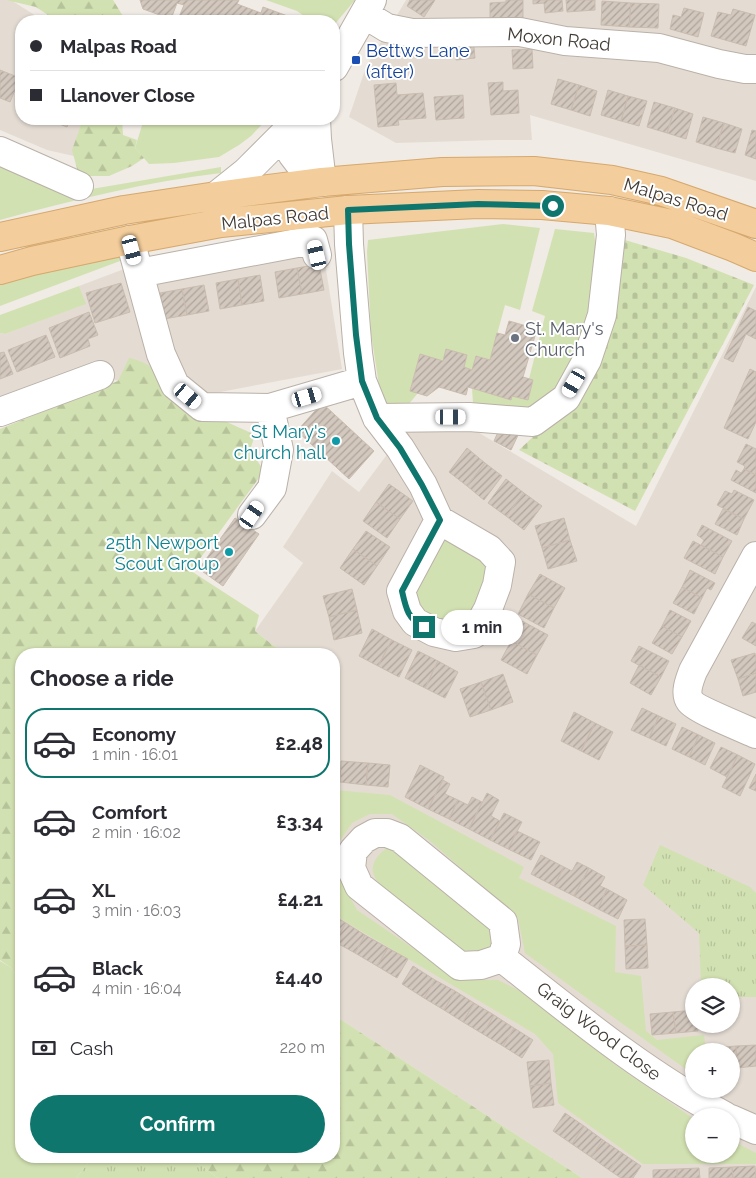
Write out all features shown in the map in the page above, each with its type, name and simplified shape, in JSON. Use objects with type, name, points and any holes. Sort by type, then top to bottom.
[{"type":"main road","name":"Malpas Road","points":[[0,237],[124,210],[216,196],[322,182],[442,172],[534,171],[612,180],[661,191],[756,224]]},
{"type":"main road","points":[[304,214],[322,182],[348,210]]},
{"type":"main road","name":"Malpas Road","points":[[0,270],[32,261],[130,240],[221,223],[348,210],[478,204],[542,204],[609,211],[672,224],[733,246],[756,257]]},
{"type":"street","points":[[340,56],[368,7]]},
{"type":"street","name":"Moxon Road","points":[[368,7],[387,28],[412,33],[520,32],[565,41],[658,48],[719,64],[756,69]]},
{"type":"street","points":[[216,196],[246,172],[297,125]]},
{"type":"street","points":[[305,125],[317,140],[322,182]]},
{"type":"street","points":[[0,151],[79,186]]},
{"type":"street","points":[[348,210],[357,343],[362,381],[377,418],[404,455],[440,520]]},
{"type":"street","points":[[377,418],[469,417],[533,422],[566,398],[587,360],[602,315],[611,234],[609,211]]},
{"type":"street","points":[[130,240],[161,354],[175,385],[202,408],[270,408],[362,381]]},
{"type":"street","points":[[139,273],[313,240],[317,255]]},
{"type":"street","points":[[0,412],[100,375]]},
{"type":"street","points":[[252,515],[272,488],[279,450],[270,408]]},
{"type":"street","points":[[756,556],[693,671],[689,683],[688,696],[690,702],[701,709],[756,734]]},
{"type":"street","points":[[375,833],[387,833],[400,838],[503,922],[506,944],[502,958],[480,965],[460,966],[359,886],[351,868],[353,851],[364,839],[375,833]]},
{"type":"street","name":"Graig Wood Close","points":[[502,958],[581,1020],[674,1088],[710,1108]]},
{"type":"street","points":[[740,1123],[756,1130]]},
{"type":"shaded area","points":[[0,0],[15,0],[14,2],[35,15],[15,15],[15,125],[96,125],[105,163],[47,150],[0,130]]},
{"type":"shaded area","points":[[406,0],[756,0],[756,181],[530,115],[532,140],[396,143],[349,117],[366,67]]},
{"type":"shaded area","points":[[320,232],[342,369],[199,396],[118,381],[81,367],[0,396],[0,333],[5,334],[85,304],[79,286],[148,260]]},
{"type":"shaded area","points":[[756,287],[756,1178],[582,1178],[340,1019],[340,648],[276,648],[255,631],[303,563],[283,547],[332,471],[359,492],[409,425],[471,428],[636,526]]},
{"type":"green space","points":[[6,0],[113,0],[122,15],[48,15],[36,7]]},
{"type":"green space","points":[[266,0],[355,0],[340,18],[340,15],[303,15],[297,11]]},
{"type":"green space","points":[[81,125],[122,125],[123,135],[137,140],[135,148],[144,158],[132,166],[109,176],[79,176],[72,150]]},
{"type":"green space","points":[[142,125],[261,125],[251,136],[219,157],[149,164],[135,148]]},
{"type":"green space","points":[[0,165],[74,192],[221,167],[221,173],[165,181],[110,192],[0,220]]},
{"type":"green space","points":[[503,224],[540,228],[520,310],[505,305],[490,360],[477,356],[472,370],[464,367],[467,355],[446,349],[443,361],[420,354],[410,391],[418,393],[408,405],[382,405],[371,333],[368,240]]},
{"type":"green space","points":[[555,229],[594,233],[600,277],[587,335],[549,403],[530,415],[497,413],[473,403],[472,388],[511,400],[512,396],[528,400],[533,381],[529,379],[545,316],[532,311]]},
{"type":"green space","points":[[618,238],[686,258],[754,285],[635,511],[519,450],[569,403]]},
{"type":"green space","points":[[120,252],[128,258],[0,306],[0,281]]},
{"type":"green space","points":[[79,286],[86,304],[5,334],[0,333],[0,315]]},
{"type":"green space","points":[[129,358],[139,361],[161,373],[218,417],[255,435],[250,450],[264,471],[191,571],[259,615],[255,631],[276,648],[15,648],[15,973],[0,960],[0,429],[118,381]]},
{"type":"green space","points":[[454,538],[485,555],[491,579],[461,629],[417,609],[417,588],[440,543]]},
{"type":"green space","points":[[340,791],[390,795],[524,867],[519,878],[616,926],[615,972],[641,976],[646,1031],[657,1040],[704,1035],[705,1043],[685,1043],[685,1069],[525,953],[518,918],[430,841],[392,814],[370,814],[352,823],[340,841]]},
{"type":"green space","points":[[660,845],[750,887],[756,893],[756,997],[740,997],[740,978],[701,978],[699,933],[643,885]]},
{"type":"green space","points":[[389,847],[495,928],[492,946],[483,952],[461,954],[383,887],[375,878],[373,866],[379,855]]},
{"type":"green space","points":[[340,879],[357,910],[460,980],[498,980],[518,990],[617,1066],[685,1113],[685,1163],[740,1163],[740,1145],[756,1153],[756,1164],[643,1164],[558,1103],[553,1054],[535,1034],[340,919]]},
{"type":"green space","points":[[0,961],[10,967],[15,973],[15,1163],[88,1163],[76,1178],[0,1178]]},
{"type":"green space","points":[[340,1019],[582,1178],[218,1178],[198,1163],[340,1163]]},
{"type":"green space","points":[[88,1163],[198,1163],[218,1178],[76,1178]]},
{"type":"building","points":[[140,0],[239,0],[237,4],[261,13],[263,7],[285,15],[180,15],[184,5],[177,3],[172,15],[160,15],[143,9]]},
{"type":"building","points":[[410,0],[435,0],[424,17],[407,6]]},
{"type":"building","points":[[506,0],[523,0],[523,18],[490,19],[490,3],[506,2]]},
{"type":"building","points":[[533,0],[562,0],[563,11],[545,13],[544,3],[533,4]]},
{"type":"building","points":[[566,0],[595,0],[595,10],[567,12]]},
{"type":"building","points":[[602,1],[631,3],[629,27],[601,25]]},
{"type":"building","points":[[631,3],[659,4],[658,28],[629,27]]},
{"type":"building","points":[[684,8],[704,13],[698,37],[670,29],[673,15],[681,17]]},
{"type":"building","points":[[733,9],[755,15],[746,46],[711,36],[718,12],[731,15]]},
{"type":"building","points":[[473,37],[475,58],[456,60],[454,39]]},
{"type":"building","points":[[532,49],[533,68],[513,69],[512,50]]},
{"type":"building","points":[[0,70],[15,76],[15,90],[10,102],[0,98]]},
{"type":"building","points":[[558,79],[579,85],[571,110],[551,104]]},
{"type":"building","points":[[503,82],[503,91],[518,90],[519,113],[491,115],[488,83]]},
{"type":"building","points":[[396,83],[397,95],[423,93],[426,118],[398,120],[399,125],[378,127],[374,85]]},
{"type":"building","points":[[579,85],[597,91],[590,116],[571,110]]},
{"type":"building","points":[[608,90],[628,96],[621,121],[601,115]]},
{"type":"building","points":[[463,95],[464,118],[436,120],[434,97]]},
{"type":"building","points":[[628,96],[647,101],[639,126],[621,121]]},
{"type":"building","points":[[654,102],[675,108],[667,133],[647,127]]},
{"type":"building","points":[[675,108],[693,114],[686,139],[667,133]]},
{"type":"building","points":[[703,117],[724,123],[716,148],[696,142]]},
{"type":"building","points":[[724,123],[742,129],[735,153],[716,148]]},
{"type":"building","points":[[752,130],[756,131],[756,159],[745,155]]},
{"type":"building","points":[[319,264],[324,290],[302,294],[297,268]]},
{"type":"building","points":[[297,268],[302,294],[279,298],[275,272]]},
{"type":"building","points":[[260,275],[264,301],[242,305],[238,279]]},
{"type":"building","points":[[238,279],[242,305],[220,309],[216,283]]},
{"type":"building","points":[[121,283],[130,312],[95,323],[86,293]]},
{"type":"building","points":[[204,285],[209,311],[187,315],[182,289]]},
{"type":"building","points":[[182,289],[187,315],[164,319],[160,293]]},
{"type":"building","points":[[748,307],[756,311],[756,339],[746,334],[733,362],[724,358]]},
{"type":"building","points":[[89,312],[98,335],[88,339],[90,346],[60,358],[49,328]]},
{"type":"building","points":[[509,321],[537,329],[523,377],[533,380],[528,400],[512,396],[511,400],[468,387],[466,395],[439,387],[427,396],[410,391],[420,354],[443,361],[446,349],[467,355],[464,367],[472,370],[476,356],[490,360],[497,333],[505,335]]},
{"type":"building","points":[[46,335],[55,357],[17,372],[8,350]]},
{"type":"building","points":[[4,352],[13,374],[0,379],[0,353]]},
{"type":"building","points":[[750,369],[756,372],[756,422],[748,439],[724,428]]},
{"type":"building","name":"St Mary's church hall","points":[[322,403],[374,451],[349,479],[297,431]]},
{"type":"building","points":[[502,423],[520,431],[511,450],[494,441]]},
{"type":"building","points":[[746,444],[756,449],[756,475],[744,469],[745,466],[737,462]]},
{"type":"building","points":[[467,448],[485,463],[467,486],[449,472]]},
{"type":"building","points":[[485,463],[502,476],[484,500],[467,486]]},
{"type":"building","points":[[744,469],[756,475],[756,493],[731,480],[736,470],[741,473]]},
{"type":"building","points":[[506,479],[524,493],[506,516],[488,503]]},
{"type":"building","points":[[389,484],[413,501],[400,519],[376,502]]},
{"type":"building","points":[[734,490],[754,500],[744,519],[717,505],[725,491],[732,494]]},
{"type":"building","points":[[524,493],[542,506],[524,530],[506,516]]},
{"type":"building","points":[[376,502],[400,519],[387,538],[363,521]]},
{"type":"building","points":[[723,509],[744,519],[737,535],[715,524]]},
{"type":"building","name":"25th Newport Scout Group","points":[[235,518],[259,534],[223,586],[199,569]]},
{"type":"building","points":[[564,518],[570,540],[542,548],[535,526]]},
{"type":"building","points":[[702,525],[732,541],[723,557],[701,545],[704,540],[697,535]]},
{"type":"building","points":[[366,531],[390,547],[377,566],[353,549]]},
{"type":"building","points":[[570,540],[577,561],[548,569],[542,548]]},
{"type":"building","points":[[693,541],[723,557],[715,574],[684,558]]},
{"type":"building","points":[[353,549],[377,566],[364,585],[340,568]]},
{"type":"building","points":[[690,570],[715,583],[711,590],[707,588],[702,598],[682,587]]},
{"type":"building","points":[[540,574],[565,588],[554,608],[528,594]]},
{"type":"building","points":[[682,587],[702,598],[694,614],[673,603]]},
{"type":"building","points":[[352,589],[357,610],[329,617],[323,596]]},
{"type":"building","points":[[528,594],[554,608],[544,628],[518,614]]},
{"type":"building","points":[[357,610],[362,633],[334,640],[329,617]]},
{"type":"building","points":[[670,610],[691,621],[682,637],[662,626]]},
{"type":"building","points":[[522,621],[548,635],[537,655],[511,641]]},
{"type":"building","points":[[752,622],[756,624],[756,646],[742,638]]},
{"type":"building","points":[[662,626],[682,637],[672,654],[652,643]]},
{"type":"building","points":[[372,629],[392,640],[378,666],[359,656]]},
{"type":"building","points":[[392,640],[412,650],[399,677],[378,666]]},
{"type":"building","points":[[511,641],[537,655],[527,674],[501,660]]},
{"type":"building","points":[[639,646],[669,661],[661,677],[631,661]]},
{"type":"building","points":[[418,651],[438,661],[425,688],[405,678]]},
{"type":"building","points":[[755,653],[756,673],[738,679],[731,660]]},
{"type":"building","points":[[438,661],[458,672],[445,698],[425,688]]},
{"type":"building","points":[[639,665],[661,677],[651,695],[630,683]]},
{"type":"building","points":[[756,673],[756,692],[743,696],[738,679]]},
{"type":"building","points":[[503,674],[513,702],[491,710],[481,682]]},
{"type":"building","points":[[481,682],[491,710],[470,717],[460,689]]},
{"type":"building","points":[[642,708],[659,716],[649,738],[631,730]]},
{"type":"building","points":[[574,712],[595,723],[581,751],[561,741]]},
{"type":"building","points":[[659,716],[676,724],[666,746],[649,738]]},
{"type":"building","points":[[595,723],[613,732],[599,760],[581,751]]},
{"type":"building","points":[[682,727],[699,735],[689,757],[672,749]]},
{"type":"building","points":[[699,735],[715,743],[705,765],[689,757]]},
{"type":"building","points":[[721,747],[738,755],[727,777],[710,768]]},
{"type":"building","points":[[738,755],[755,764],[740,796],[722,787]]},
{"type":"building","points":[[341,761],[368,763],[366,785],[340,782]]},
{"type":"building","points":[[368,763],[390,765],[388,787],[366,785]]},
{"type":"building","points":[[420,765],[444,777],[428,809],[405,797]]},
{"type":"building","points":[[756,774],[756,791],[749,788]]},
{"type":"building","points":[[443,780],[450,784],[445,794],[458,800],[449,819],[428,809]]},
{"type":"building","points":[[487,793],[499,800],[491,816],[500,821],[490,840],[469,829]]},
{"type":"building","points":[[472,797],[482,802],[469,829],[449,819],[458,800],[468,805]]},
{"type":"building","points":[[504,813],[522,822],[508,849],[490,840]]},
{"type":"building","points":[[517,831],[540,842],[531,860],[508,849]]},
{"type":"building","points":[[541,855],[564,867],[554,886],[531,874]]},
{"type":"building","points":[[577,862],[589,868],[574,896],[554,886],[564,867],[572,871]]},
{"type":"building","points":[[589,868],[605,877],[600,886],[607,889],[598,909],[574,896]]},
{"type":"building","points":[[607,889],[627,900],[618,919],[598,909]]},
{"type":"building","points":[[645,919],[647,945],[625,946],[624,920]]},
{"type":"building","points":[[340,920],[346,923],[340,933]]},
{"type":"building","points":[[346,923],[365,935],[355,953],[340,945],[340,933]]},
{"type":"building","points":[[365,935],[388,948],[377,966],[355,953]]},
{"type":"building","points":[[647,945],[648,968],[626,969],[625,946]]},
{"type":"building","points":[[388,948],[408,959],[397,978],[377,966]]},
{"type":"building","points":[[413,966],[435,980],[424,998],[402,984]]},
{"type":"building","points":[[435,980],[455,991],[444,1010],[424,998]]},
{"type":"building","points":[[455,991],[474,1003],[463,1022],[444,1010]]},
{"type":"building","points":[[474,1003],[494,1015],[483,1034],[463,1022]]},
{"type":"building","points":[[685,1011],[685,1032],[676,1033],[673,1012]]},
{"type":"building","points":[[673,1012],[676,1033],[652,1035],[650,1014]]},
{"type":"building","points":[[494,1015],[514,1028],[503,1046],[483,1034]]},
{"type":"building","points":[[514,1028],[533,1040],[522,1058],[503,1046]]},
{"type":"building","points":[[756,1045],[756,1066],[740,1068],[740,1046]]},
{"type":"building","points":[[549,1060],[551,1083],[530,1086],[527,1062]]},
{"type":"building","points":[[551,1083],[554,1105],[533,1108],[530,1086]]},
{"type":"building","points":[[565,1113],[584,1126],[572,1144],[553,1131]]},
{"type":"building","points":[[584,1126],[603,1140],[591,1157],[572,1144]]},
{"type":"building","points":[[603,1140],[622,1153],[609,1170],[591,1157]]},
{"type":"building","points":[[622,1153],[641,1166],[633,1178],[621,1178],[609,1170]]},
{"type":"building","points":[[755,1166],[756,1178],[733,1178],[732,1167]]},
{"type":"building","points":[[732,1167],[733,1178],[709,1178],[709,1168]]},
{"type":"building","points":[[699,1168],[700,1178],[677,1178],[677,1169]]},
{"type":"building","points":[[677,1169],[677,1178],[653,1178],[653,1170]]},
{"type":"place","name":"Bettws Lane (after)","points":[[356,60]]},
{"type":"place","name":"St. Mary's Church","points":[[515,338]]},
{"type":"place","name":"St Mary's church hall","points":[[336,441]]},
{"type":"place","name":"25th Newport Scout Group","points":[[229,552]]},
{"type":"route","points":[[424,627],[415,622],[407,611],[402,591],[440,520],[400,448],[377,418],[362,381],[356,335],[348,210],[478,204],[542,204],[553,206]]}]
